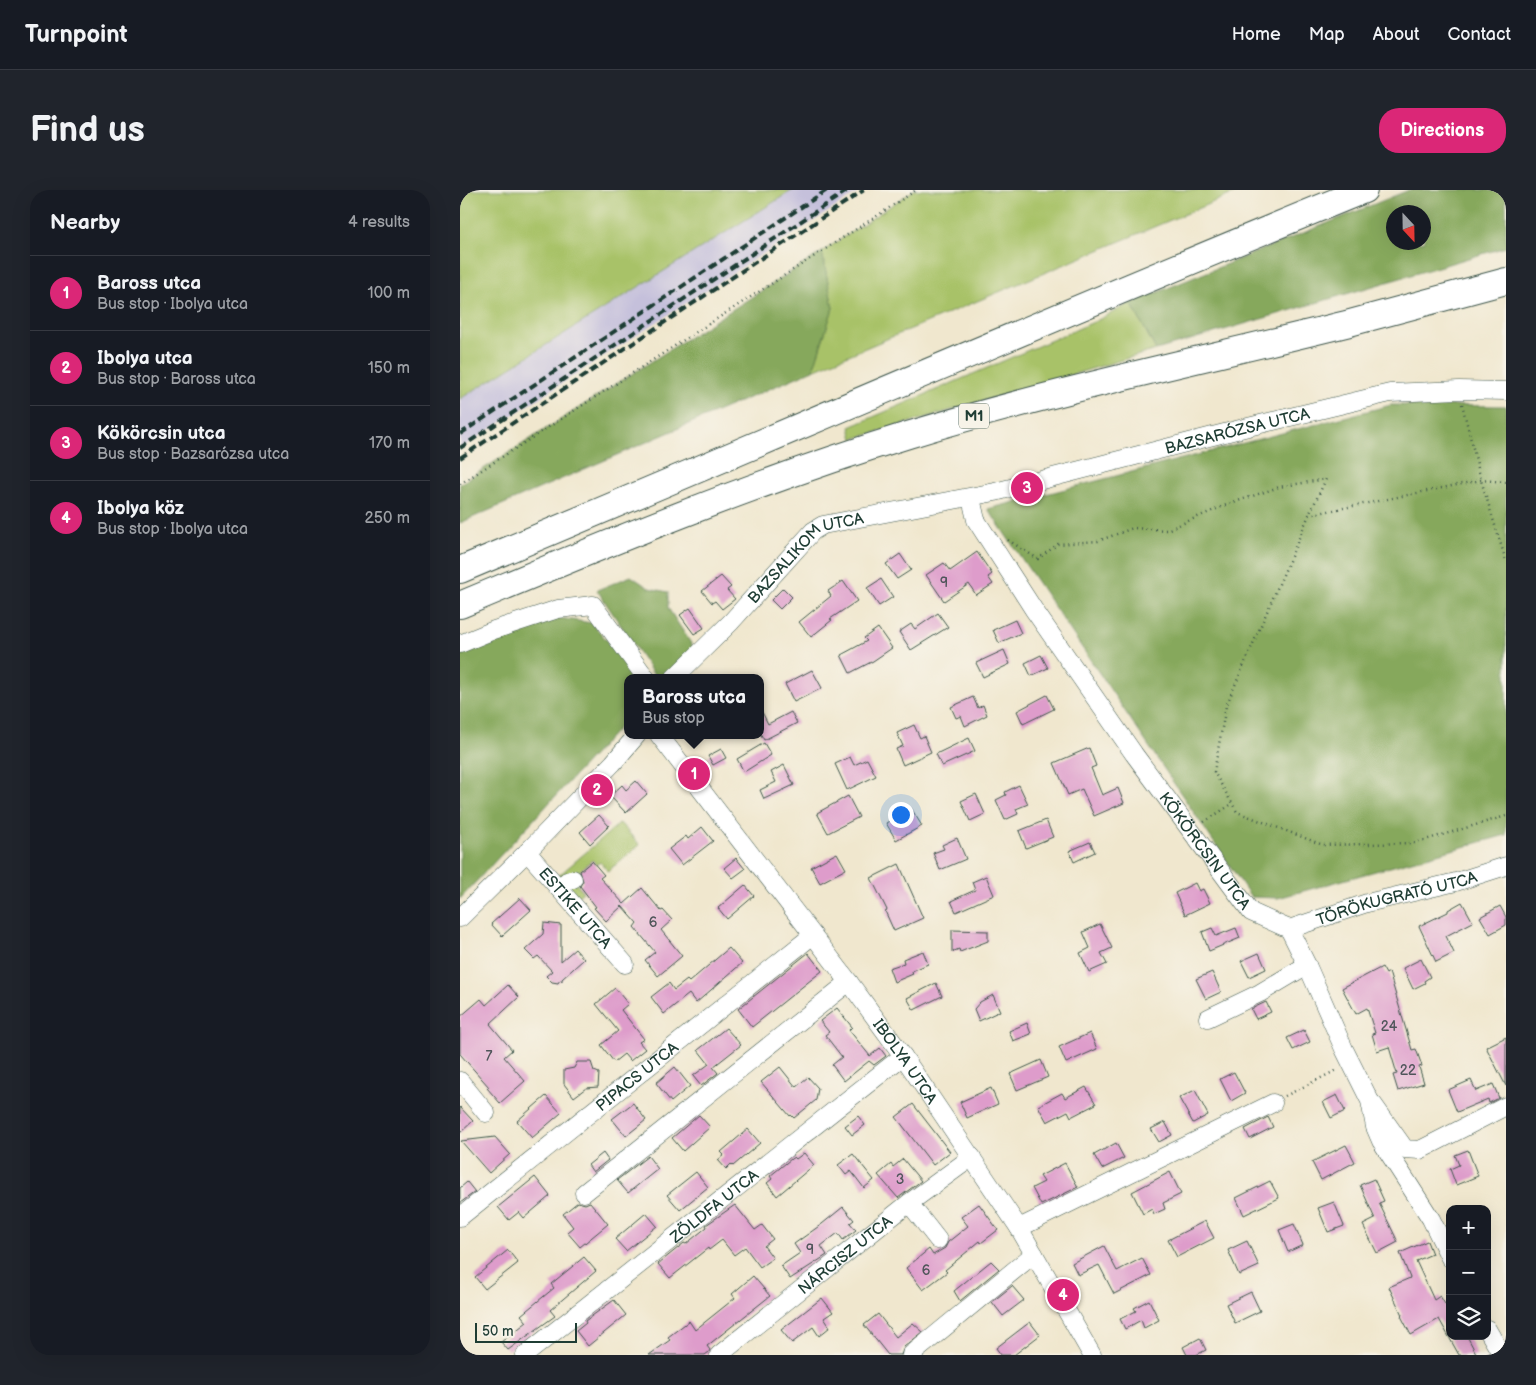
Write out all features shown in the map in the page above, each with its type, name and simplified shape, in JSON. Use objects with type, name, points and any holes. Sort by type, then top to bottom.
[{"type":"highway","points":[[460,570],[1200,256],[1364,190]]},
{"type":"highway","name":"M1","points":[[460,605],[618,539],[738,492],[907,435],[1058,392],[1346,324],[1506,281]]},
{"type":"street","name":"BAZSARÓZSA UTCA","points":[[971,498],[1390,393],[1459,390],[1506,391]]},
{"type":"street","name":"BAZSALIKOM UTCA","points":[[678,674],[731,622],[813,531],[822,525],[971,498]]},
{"type":"street","name":"KÖKÖRCSIN UTCA","points":[[971,498],[976,520],[1028,602],[1134,754],[1251,912],[1289,929]]},
{"type":"street","points":[[460,644],[494,630],[558,609],[593,605],[643,674]]},
{"type":"street","points":[[460,918],[527,852],[633,739]]},
{"type":"street","name":"IBOLYA UTCA","points":[[662,739],[904,1056],[1019,1228],[1092,1355]]},
{"type":"street","name":"ESTIKE UTCA","points":[[527,852],[565,884],[625,964]]},
{"type":"street","name":"TÖRÖKUGRATÓ UTCA","points":[[1289,929],[1367,903],[1456,882],[1506,866]]},
{"type":"street","points":[[1289,929],[1370,1101],[1380,1141],[1431,1219],[1446,1250]]},
{"type":"street","name":"PIPACS UTCA","points":[[460,1217],[813,935]]},
{"type":"street","points":[[1208,1018],[1260,993],[1307,965]]},
{"type":"street","points":[[584,1193],[849,982]]},
{"type":"street","name":"ZÖLDFA UTCA","points":[[525,1355],[904,1056]]},
{"type":"street","points":[[460,1081],[486,1114]]},
{"type":"street","points":[[1370,1101],[1377,1108],[1405,1150],[1420,1150],[1506,1106]]},
{"type":"street","points":[[1019,1228],[1273,1103]]},
{"type":"street","name":"NÁRCISZ UTCA","points":[[719,1355],[908,1203],[972,1157]]},
{"type":"street","points":[[908,1203],[938,1240]]},
{"type":"street","points":[[912,1355],[1034,1254]]},
{"type":"street","points":[[1491,1336],[1502,1355]]},
{"type":"path","points":[[460,484],[916,190]]},
{"type":"path","points":[[1459,390],[1482,480],[1506,561]]},
{"type":"path","points":[[1007,539],[1038,559],[1058,544],[1098,541],[1133,528],[1167,530],[1226,505],[1279,487],[1326,480],[1226,706],[1214,772],[1237,812],[1323,845],[1415,843],[1506,816]]},
{"type":"path","points":[[1309,515],[1482,480],[1506,482]]},
{"type":"path","points":[[1191,831],[1232,804]]},
{"type":"path","points":[[1273,1103],[1335,1070],[1344,1049]]},
{"type":"shaded area","points":[[793,190],[862,190],[460,449],[460,399]]},
{"type":"green space","points":[[460,190],[793,190],[460,399]]},
{"type":"green space","points":[[914,190],[1242,190],[813,370],[833,308],[822,252]]},
{"type":"green space","points":[[1409,190],[1506,190],[1506,247],[1156,350],[1131,303]]},
{"type":"green space","points":[[822,252],[833,308],[813,370],[460,523],[460,484]]},
{"type":"green space","points":[[1131,303],[1156,350],[853,439],[850,427],[1096,321]]},
{"type":"green space","points":[[1391,405],[1506,406],[1506,835],[1278,898],[1251,897],[988,509]]},
{"type":"green space","points":[[631,576],[649,588],[668,592],[668,608],[694,648],[669,674],[653,674],[597,590]]},
{"type":"green space","points":[[552,617],[592,623],[636,674],[624,674],[624,722],[460,899],[460,653]]},
{"type":"green space","points":[[620,823],[640,845],[608,871],[600,862],[597,865],[592,860],[572,878],[583,892],[575,899],[557,877]]},
{"type":"building","points":[[977,552],[992,574],[988,577],[993,584],[976,595],[969,584],[944,601],[926,575],[944,563],[950,571]]},
{"type":"building","points":[[900,554],[911,570],[897,579],[886,564]]},
{"type":"building","points":[[721,576],[731,587],[727,590],[735,599],[722,609],[715,601],[712,603],[702,591]]},
{"type":"building","points":[[881,579],[893,597],[879,606],[867,588]]},
{"type":"building","points":[[843,581],[857,601],[830,619],[832,620],[811,637],[799,622],[831,596],[828,591]]},
{"type":"building","points":[[783,588],[792,597],[780,609],[771,600]]},
{"type":"building","points":[[690,608],[704,628],[694,634],[680,615]]},
{"type":"building","points":[[938,613],[948,627],[911,650],[899,632],[911,624],[915,629]]},
{"type":"building","points":[[1015,620],[1021,633],[999,643],[993,630]]},
{"type":"building","points":[[878,628],[892,648],[850,673],[841,655],[867,641],[864,638]]},
{"type":"building","points":[[1004,650],[1010,664],[983,677],[976,663]]},
{"type":"building","points":[[1041,655],[1048,668],[1031,676],[1025,663]]},
{"type":"building","points":[[812,670],[822,688],[794,702],[785,684]]},
{"type":"building","points":[[1047,695],[1054,709],[1023,724],[1017,711]]},
{"type":"building","points":[[973,697],[978,708],[983,705],[987,715],[965,726],[961,716],[956,718],[951,707]]},
{"type":"building","points":[[791,712],[797,723],[764,740],[764,716],[768,724]]},
{"type":"building","points":[[914,725],[920,738],[924,736],[931,752],[903,765],[896,749],[903,746],[897,733]]},
{"type":"building","points":[[969,738],[975,751],[942,766],[936,754]]},
{"type":"building","points":[[764,743],[771,755],[744,772],[737,759]]},
{"type":"building","points":[[1089,748],[1096,766],[1091,768],[1102,795],[1118,788],[1124,803],[1094,816],[1082,789],[1068,795],[1054,763]]},
{"type":"building","points":[[721,749],[726,758],[713,765],[708,756]]},
{"type":"building","points":[[850,757],[854,765],[867,759],[876,776],[847,790],[835,764]]},
{"type":"building","points":[[784,765],[794,785],[764,799],[760,790],[776,782],[771,772]]},
{"type":"building","points":[[636,781],[647,794],[626,813],[610,796],[622,785],[626,790]]},
{"type":"building","points":[[1019,785],[1028,804],[1016,809],[1018,814],[1005,820],[996,800],[1006,795],[1005,792]]},
{"type":"building","points":[[976,794],[985,814],[970,821],[961,801]]},
{"type":"building","points":[[848,796],[859,817],[828,833],[817,813]]},
{"type":"building","points":[[911,808],[922,826],[896,840],[886,823]]},
{"type":"building","points":[[599,815],[609,826],[590,844],[580,832]]},
{"type":"building","points":[[1046,820],[1053,837],[1026,848],[1019,831]]},
{"type":"building","points":[[702,827],[713,841],[682,865],[669,849],[686,836],[688,839]]},
{"type":"building","points":[[957,838],[966,859],[940,870],[933,853],[944,849],[942,845]]},
{"type":"building","points":[[1090,842],[1095,852],[1074,862],[1069,851]]},
{"type":"building","points":[[837,853],[846,869],[820,883],[811,867]]},
{"type":"building","points":[[736,858],[745,869],[733,878],[724,868]]},
{"type":"building","points":[[592,861],[604,875],[600,878],[624,904],[642,888],[661,911],[663,910],[672,920],[661,930],[682,956],[658,976],[645,960],[655,952],[634,927],[637,923],[622,906],[606,921],[594,908],[596,907],[580,886],[583,881],[580,871]]},
{"type":"building","points":[[899,864],[923,918],[894,931],[885,911],[887,910],[871,878]]},
{"type":"building","points":[[986,876],[994,895],[956,912],[951,901],[975,890],[972,882]]},
{"type":"building","points":[[1195,883],[1199,891],[1203,889],[1210,903],[1185,915],[1175,893]]},
{"type":"building","points":[[745,885],[754,896],[727,919],[718,908]]},
{"type":"building","points":[[520,898],[531,910],[502,936],[491,924]]},
{"type":"building","points":[[1462,902],[1473,922],[1446,936],[1454,953],[1436,962],[1419,926],[1448,912],[1448,910]]},
{"type":"building","points":[[1500,906],[1506,917],[1506,925],[1490,934],[1480,917]]},
{"type":"building","points":[[544,923],[561,925],[561,961],[575,949],[584,959],[558,983],[552,982],[546,976],[552,971],[538,956],[534,959],[525,950],[543,934]]},
{"type":"building","points":[[1100,924],[1112,948],[1101,953],[1107,964],[1089,972],[1080,953],[1090,948],[1083,932]]},
{"type":"building","points":[[1212,928],[1216,936],[1236,928],[1240,938],[1209,951],[1202,932]]},
{"type":"building","points":[[952,930],[988,931],[988,941],[960,952],[959,949],[952,952]]},
{"type":"building","points":[[729,948],[742,963],[696,1003],[689,994],[664,1014],[651,997],[669,983],[674,990],[687,980],[689,982]]},
{"type":"building","points":[[923,951],[928,964],[912,971],[913,974],[894,982],[889,968],[904,963],[903,959]]},
{"type":"building","points":[[808,953],[822,971],[752,1027],[738,1009]]},
{"type":"building","points":[[1259,953],[1266,969],[1249,977],[1241,961]]},
{"type":"building","points":[[1421,959],[1430,977],[1424,981],[1425,983],[1413,989],[1403,968]]},
{"type":"building","points":[[1382,967],[1386,974],[1389,972],[1412,1050],[1416,1049],[1422,1066],[1419,1067],[1424,1083],[1398,1091],[1393,1075],[1397,1074],[1389,1047],[1377,1051],[1372,1034],[1375,1033],[1367,1008],[1356,1014],[1342,988]]},
{"type":"building","points":[[1212,972],[1221,992],[1206,999],[1196,979]]},
{"type":"building","points":[[936,983],[942,996],[914,1010],[907,998]]},
{"type":"building","points":[[508,985],[519,997],[490,1024],[512,1050],[504,1057],[525,1081],[500,1103],[487,1088],[489,1087],[460,1054],[460,1017],[481,999],[486,1005]]},
{"type":"building","points":[[615,988],[628,1004],[621,1010],[644,1039],[639,1042],[645,1049],[630,1061],[624,1054],[614,1062],[601,1045],[618,1031],[596,1004]]},
{"type":"building","points":[[993,995],[1000,1011],[979,1021],[974,1009],[980,1002]]},
{"type":"building","points":[[1266,1002],[1271,1012],[1256,1019],[1251,1009]]},
{"type":"building","points":[[837,1008],[852,1027],[849,1030],[870,1056],[880,1048],[886,1056],[874,1065],[869,1061],[844,1081],[832,1065],[842,1057],[825,1035],[829,1032],[820,1021]]},
{"type":"building","points":[[1027,1023],[1031,1034],[1013,1041],[1009,1031]]},
{"type":"building","points":[[726,1028],[741,1045],[713,1067],[718,1073],[701,1086],[693,1076],[709,1064],[698,1050]]},
{"type":"building","points":[[1304,1030],[1310,1042],[1293,1050],[1287,1038]]},
{"type":"building","points":[[1090,1033],[1097,1049],[1066,1063],[1059,1047]]},
{"type":"building","points":[[1506,1037],[1506,1086],[1486,1047]]},
{"type":"building","points":[[1041,1060],[1048,1077],[1017,1090],[1010,1074]]},
{"type":"building","points":[[577,1062],[591,1062],[594,1071],[599,1073],[598,1087],[586,1088],[574,1097],[564,1084],[564,1070],[574,1068]]},
{"type":"building","points":[[675,1067],[690,1086],[671,1102],[656,1083]]},
{"type":"building","points":[[780,1067],[796,1087],[808,1077],[818,1088],[816,1100],[794,1118],[790,1116],[761,1082]]},
{"type":"building","points":[[1234,1072],[1245,1093],[1231,1101],[1220,1079]]},
{"type":"building","points":[[1471,1080],[1476,1091],[1493,1084],[1499,1098],[1489,1103],[1488,1099],[1457,1112],[1448,1090]]},
{"type":"building","points":[[1086,1087],[1096,1104],[1071,1117],[1068,1111],[1047,1122],[1038,1106],[1062,1093],[1065,1098]]},
{"type":"building","points":[[991,1088],[998,1104],[967,1118],[960,1102]]},
{"type":"building","points":[[1195,1090],[1208,1115],[1193,1123],[1179,1098]]},
{"type":"building","points":[[1337,1095],[1345,1111],[1331,1118],[1323,1102]]},
{"type":"building","points":[[546,1096],[561,1113],[532,1138],[517,1121]]},
{"type":"building","points":[[633,1103],[646,1120],[626,1136],[612,1119]]},
{"type":"building","points":[[913,1104],[950,1152],[933,1165],[896,1117]]},
{"type":"building","points":[[460,1107],[473,1121],[460,1133]]},
{"type":"building","points":[[699,1115],[710,1127],[683,1151],[672,1138]]},
{"type":"building","points":[[858,1116],[865,1125],[852,1135],[845,1126]]},
{"type":"building","points":[[1268,1117],[1273,1127],[1250,1139],[1245,1129]]},
{"type":"building","points":[[1165,1122],[1172,1135],[1159,1142],[1151,1129]]},
{"type":"building","points":[[748,1129],[760,1143],[733,1166],[731,1164],[726,1169],[718,1160],[724,1155],[721,1152]]},
{"type":"building","points":[[495,1137],[510,1154],[489,1173],[461,1141]]},
{"type":"building","points":[[1116,1143],[1124,1158],[1102,1169],[1094,1155]]},
{"type":"building","points":[[1346,1145],[1355,1162],[1321,1180],[1312,1162]]},
{"type":"building","points":[[1468,1150],[1478,1176],[1456,1185],[1450,1169],[1459,1165],[1455,1155]]},
{"type":"building","points":[[603,1153],[608,1160],[593,1172],[588,1165]]},
{"type":"building","points":[[804,1153],[814,1165],[777,1196],[767,1183],[772,1179],[770,1176],[791,1159],[794,1157],[796,1159]]},
{"type":"building","points":[[853,1154],[874,1180],[864,1188],[851,1171],[846,1175],[838,1165]]},
{"type":"building","points":[[648,1156],[658,1169],[628,1193],[617,1180]]},
{"type":"building","points":[[903,1159],[921,1181],[898,1198],[878,1175],[891,1164],[893,1167]]},
{"type":"building","points":[[1065,1163],[1078,1187],[1041,1205],[1032,1188],[1044,1182],[1040,1176]]},
{"type":"building","points":[[696,1172],[708,1187],[680,1210],[667,1195]]},
{"type":"building","points":[[1170,1172],[1181,1194],[1163,1203],[1165,1209],[1154,1214],[1152,1209],[1143,1214],[1132,1192]]},
{"type":"building","points":[[535,1177],[550,1196],[524,1218],[519,1212],[509,1220],[498,1207]]},
{"type":"building","points":[[1374,1179],[1384,1201],[1379,1203],[1398,1242],[1377,1253],[1363,1225],[1375,1219],[1360,1185]]},
{"type":"building","points":[[1270,1181],[1279,1198],[1244,1215],[1236,1198]]},
{"type":"building","points":[[467,1182],[475,1192],[460,1203],[460,1188]]},
{"type":"building","points":[[578,1202],[585,1204],[590,1202],[608,1224],[580,1247],[567,1232],[573,1227],[563,1214]]},
{"type":"building","points":[[1334,1202],[1344,1226],[1328,1232],[1318,1208]]},
{"type":"building","points":[[979,1204],[998,1230],[981,1243],[980,1241],[945,1270],[947,1272],[923,1290],[906,1268],[929,1249],[933,1255],[945,1248],[948,1242],[968,1226],[961,1217]]},
{"type":"building","points":[[735,1205],[755,1230],[762,1225],[773,1239],[764,1246],[773,1258],[760,1267],[745,1247],[734,1255],[722,1240],[709,1250],[708,1248],[670,1278],[658,1264],[707,1227],[706,1225]]},
{"type":"building","points":[[843,1207],[854,1220],[850,1223],[856,1230],[843,1240],[838,1233],[821,1246],[827,1255],[790,1279],[781,1266],[800,1253],[794,1244]]},
{"type":"building","points":[[646,1213],[657,1226],[626,1251],[615,1239]]},
{"type":"building","points":[[1205,1221],[1214,1238],[1177,1257],[1168,1240]]},
{"type":"building","points":[[1294,1224],[1303,1245],[1288,1252],[1279,1230]]},
{"type":"building","points":[[1247,1241],[1259,1266],[1239,1275],[1228,1250]]},
{"type":"building","points":[[1427,1241],[1432,1254],[1416,1261],[1434,1300],[1440,1296],[1446,1306],[1446,1332],[1439,1319],[1411,1335],[1389,1287],[1410,1278],[1400,1253]]},
{"type":"building","points":[[1104,1246],[1117,1271],[1142,1258],[1151,1275],[1114,1294],[1099,1265],[1078,1275],[1072,1263]]},
{"type":"building","points":[[508,1250],[518,1263],[485,1289],[475,1277]]},
{"type":"building","points":[[584,1257],[596,1271],[550,1310],[555,1316],[508,1350],[501,1342],[527,1322],[521,1315],[554,1288],[551,1284]]},
{"type":"building","points":[[991,1261],[999,1269],[960,1301],[954,1291]]},
{"type":"building","points":[[753,1276],[770,1296],[707,1346],[710,1350],[709,1352],[705,1355],[649,1355],[670,1340],[668,1337],[689,1321],[695,1330],[735,1298],[732,1294]]},
{"type":"building","points":[[1012,1286],[1024,1300],[1003,1316],[992,1302]]},
{"type":"building","points":[[1251,1292],[1260,1311],[1235,1323],[1226,1304]]},
{"type":"building","points":[[822,1298],[833,1312],[824,1318],[830,1327],[819,1336],[813,1327],[792,1343],[781,1330]]},
{"type":"building","points":[[614,1300],[626,1315],[588,1346],[576,1331],[586,1323],[585,1321]]},
{"type":"building","points":[[1149,1300],[1159,1320],[1144,1328],[1141,1320],[1125,1329],[1120,1319],[1136,1311],[1134,1308]]},
{"type":"building","points":[[878,1314],[896,1337],[913,1323],[923,1332],[904,1347],[901,1355],[888,1355],[864,1325]]},
{"type":"building","points":[[1030,1322],[1040,1335],[1014,1355],[1001,1355],[996,1348]]},
{"type":"building","points":[[1200,1338],[1206,1350],[1196,1355],[1187,1355],[1183,1347]]},
{"type":"building","points":[[1451,1340],[1469,1340],[1477,1355],[1459,1355]]},
{"type":"railway","points":[[460,434],[827,190]]},
{"type":"railway","points":[[460,448],[848,190]]},
{"type":"railway","points":[[460,458],[864,190]]},
{"type":"place","name":"Kökörcsin utca","points":[[1027,488]]},
{"type":"place","name":"Baross utca","points":[[694,774]]},
{"type":"place","name":"Ibolya utca","points":[[597,790]]},
{"type":"place","name":"Ibolya köz","points":[[1063,1295]]}]
